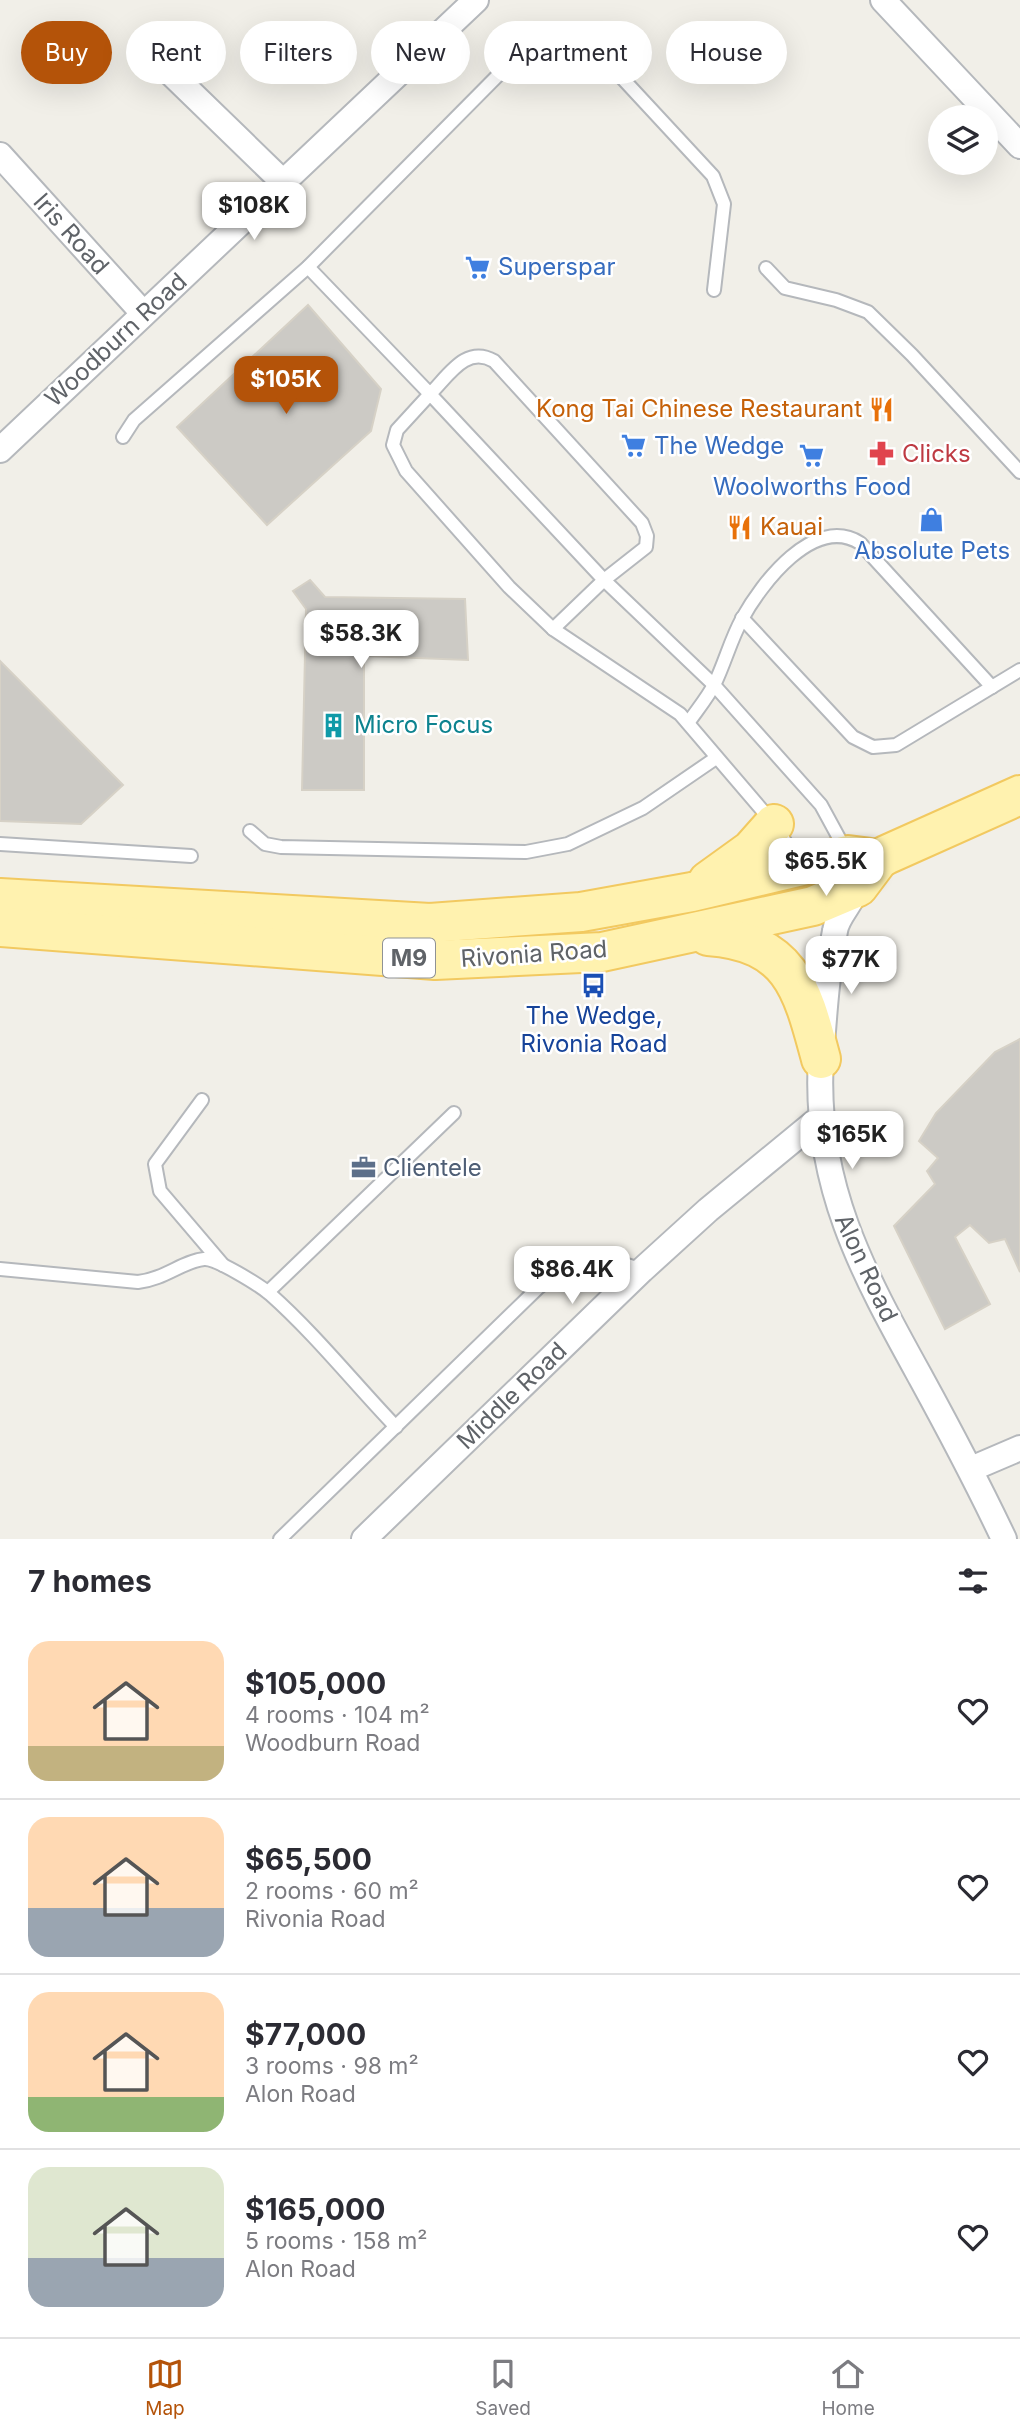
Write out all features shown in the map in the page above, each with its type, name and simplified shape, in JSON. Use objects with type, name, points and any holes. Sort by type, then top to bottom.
[{"type":"main road","name":"Rivonia Road","points":[[0,898],[430,923],[581,912],[692,892],[802,867],[862,867],[1020,795]]},
{"type":"main road","points":[[692,892],[751,850],[774,824]]},
{"type":"main road","name":"Rivonia Road","points":[[0,928],[435,960],[602,952],[685,934],[824,918],[862,867]]},
{"type":"main road","points":[[685,934],[747,941],[783,963],[807,1006],[821,1059]]},
{"type":"street","name":"Woodburn Road","points":[[1,446],[476,0]]},
{"type":"street","points":[[883,0],[1020,146]]},
{"type":"street","points":[[182,84],[284,183]]},
{"type":"street","name":"Iris Road","points":[[0,155],[143,313]]},
{"type":"street","name":"Alon Road","points":[[802,867],[824,918],[821,1116],[831,1182],[848,1235],[871,1287],[971,1469],[1004,1539]]},
{"type":"street","name":"Middle Road","points":[[363,1539],[642,1270],[821,1116]]},
{"type":"street","points":[[971,1469],[1020,1448]]},
{"type":"lane","points":[[124,437],[134,420],[308,267],[529,44],[547,32],[558,30],[584,41],[598,52],[713,176],[724,204],[714,290]]},
{"type":"lane","points":[[308,267],[604,580],[714,685],[821,805],[862,867]]},
{"type":"lane","points":[[766,268],[785,288],[836,300],[868,312],[912,355],[1020,472]]},
{"type":"lane","points":[[553,629],[604,580],[646,547],[648,543],[645,529],[500,366],[483,355],[471,355],[397,430],[393,445],[397,457],[509,587],[553,629],[670,706],[688,723],[774,824],[802,867]]},
{"type":"lane","points":[[688,723],[714,685],[743,618],[786,561],[802,548],[826,536],[853,539],[992,687]]},
{"type":"lane","points":[[743,618],[853,737],[873,747],[896,745],[1020,670]]},
{"type":"lane","points":[[250,831],[265,844],[281,847],[526,852],[568,844],[611,825],[643,808],[716,758]]},
{"type":"lane","points":[[0,844],[191,856]]},
{"type":"lane","points":[[202,1100],[155,1164],[155,1179],[160,1191],[223,1265]]},
{"type":"lane","points":[[268,1292],[454,1113]]},
{"type":"lane","points":[[280,1539],[538,1288],[572,1262],[592,1257],[611,1259],[642,1270]]},
{"type":"lane","points":[[0,1269],[138,1282],[157,1280],[190,1262],[206,1259],[223,1265],[268,1292],[396,1427]]},
{"type":"building","points":[[308,305],[381,389],[371,431],[267,525],[177,427]]},
{"type":"building","name":"Micro Focus","points":[[310,580],[325,597],[465,599],[468,660],[364,656],[364,790],[302,790],[306,609],[293,591]]},
{"type":"building","points":[[0,661],[123,785],[81,824],[0,821]]},
{"type":"building","points":[[1020,1039],[1020,1272],[1005,1239],[989,1243],[970,1225],[955,1237],[990,1304],[945,1329],[894,1226],[935,1184],[927,1171],[938,1158],[919,1141],[936,1113],[995,1052]]},
{"type":"place","name":"Superspar","points":[[478,267]]},
{"type":"place","name":"Kong Tai Chinese Restaurant","points":[[882,409]]},
{"type":"place","name":"The Wedge","points":[[634,446]]},
{"type":"place","name":"Clicks","points":[[882,454]]},
{"type":"place","name":"Woolworths Food","points":[[812,456]]},
{"type":"place","name":"Absolute Pets","points":[[932,520]]},
{"type":"place","name":"Kauai","points":[[740,527]]},
{"type":"place","name":"Micro Focus","points":[[334,725]]},
{"type":"place","name":"The Wedge, Rivonia Road","points":[[594,985]]},
{"type":"place","name":"Clientele","points":[[363,1168]]}]
